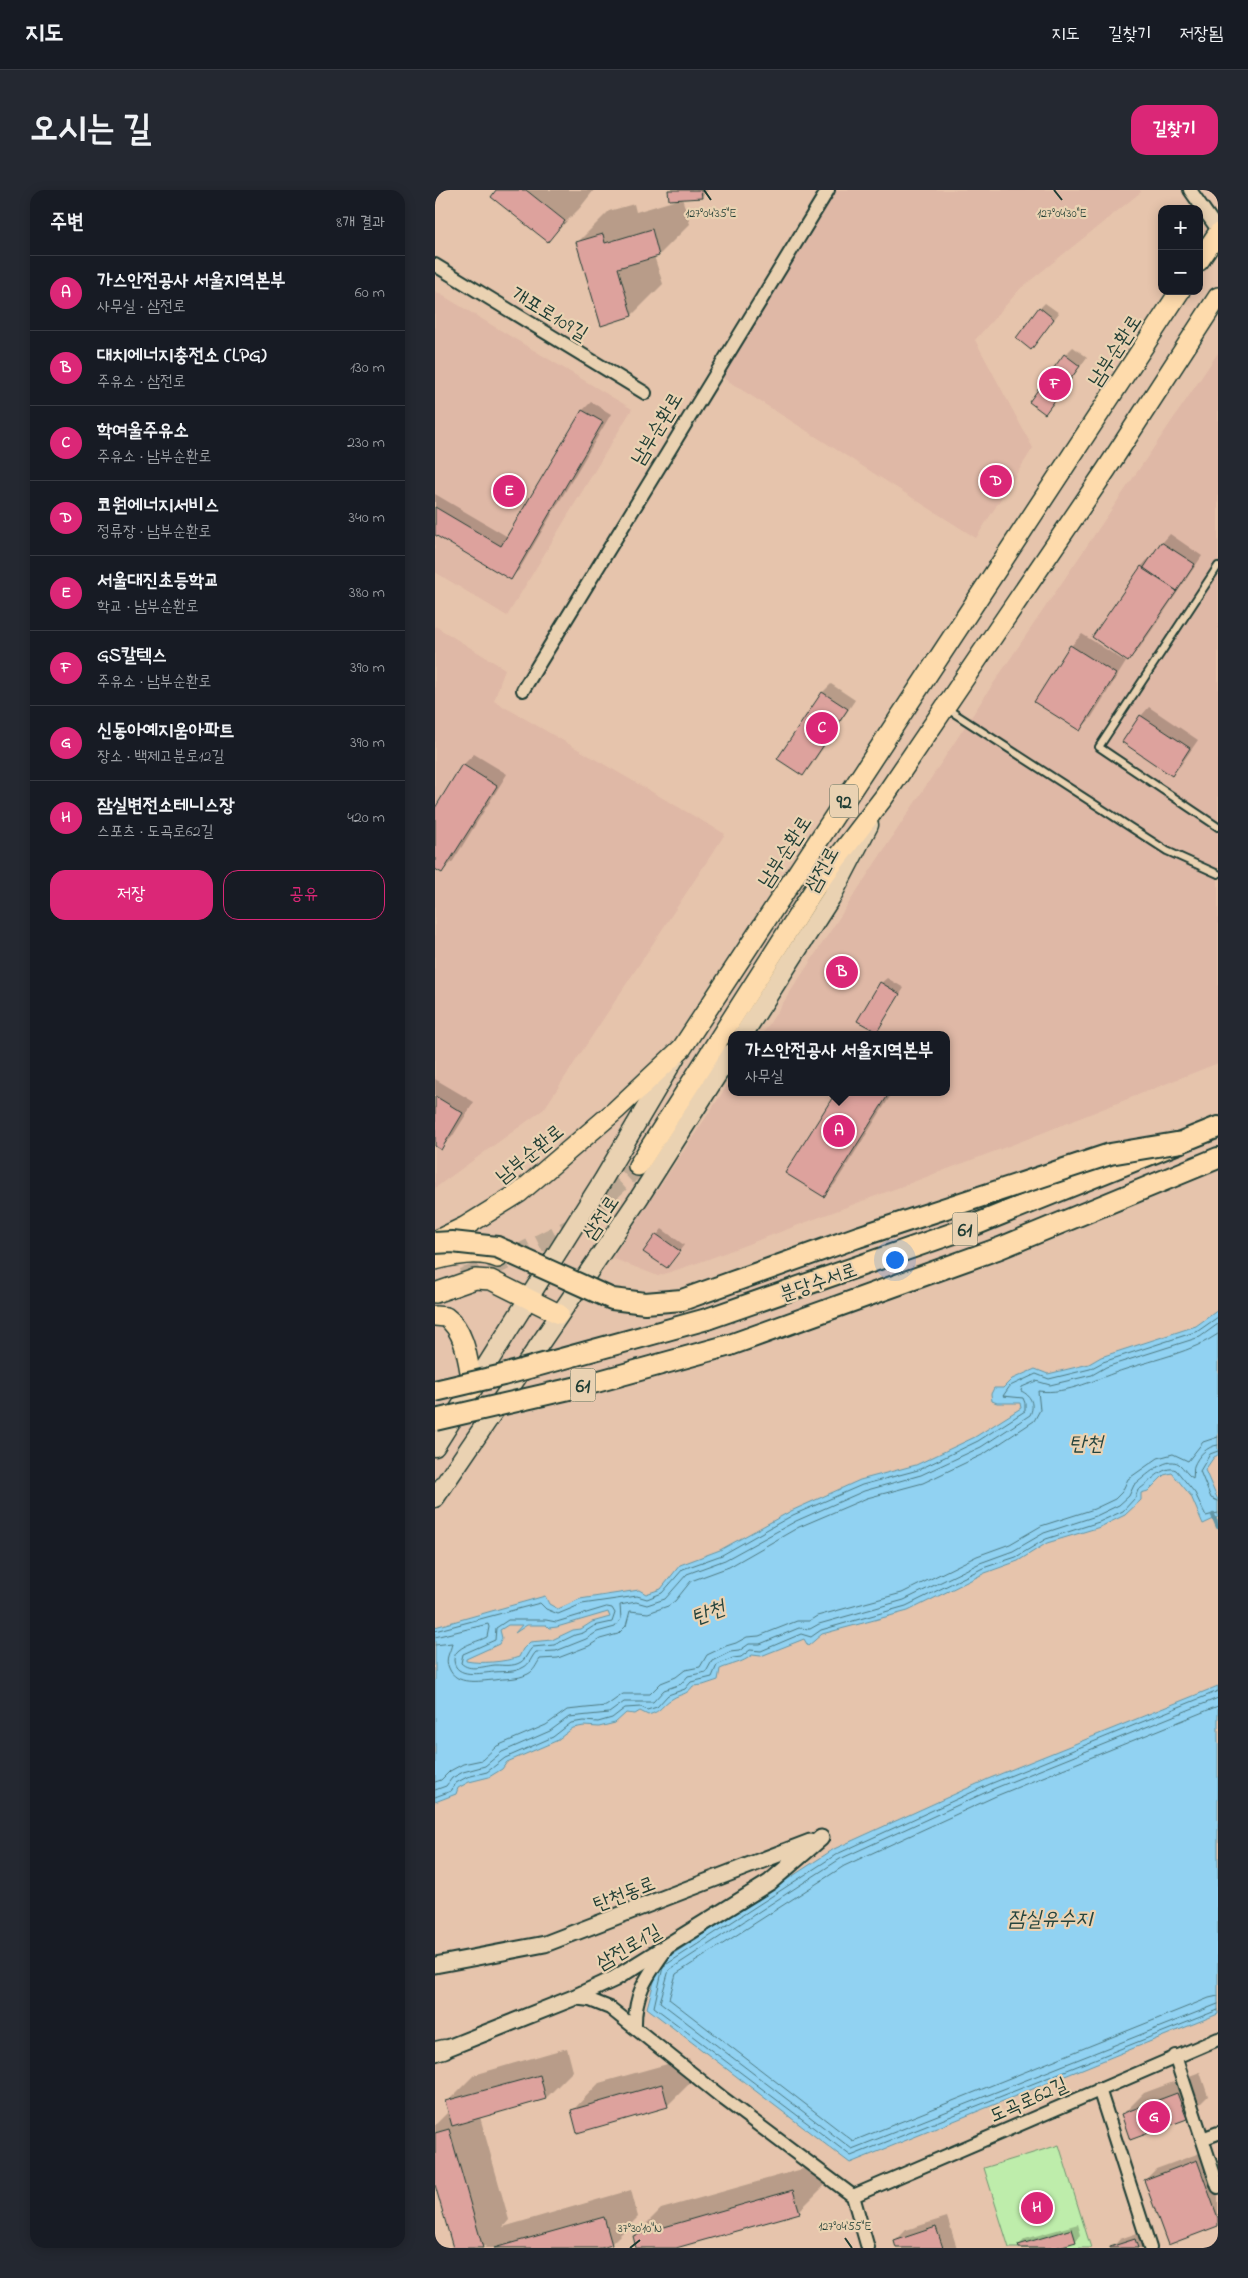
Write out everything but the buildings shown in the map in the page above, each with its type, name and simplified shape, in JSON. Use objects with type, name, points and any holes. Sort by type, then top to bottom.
[{"type":"highway","name":"분당수서로","points":[[435,1391],[503,1375],[707,1319],[905,1252],[1218,1127]]},
{"type":"highway","points":[[435,1242],[497,1247],[612,1299],[645,1303],[682,1300],[858,1237],[1109,1154],[1182,1142]]},
{"type":"highway","name":"분당수서로","points":[[435,1420],[577,1387],[730,1345],[1000,1248],[1218,1158]]},
{"type":"main road","points":[[1203,255],[1218,232]]},
{"type":"main road","name":"남부순환로","points":[[435,1242],[464,1227],[519,1193],[616,1110],[682,1048],[1176,295]]},
{"type":"main road","name":"92","points":[[638,1166],[819,882],[884,797],[945,708],[1105,470],[1218,297]]},
{"type":"main road","name":"삼전로","points":[[746,1031],[832,896],[884,797]]},
{"type":"main road","name":"삼전로","points":[[435,1447],[543,1276],[682,1048]]},
{"type":"main road","name":"삼전로","points":[[435,1498],[639,1198],[728,1058]]},
{"type":"main road","points":[[435,1260],[463,1255],[495,1256],[543,1276],[574,1292]]},
{"type":"main road","points":[[435,1293],[475,1280],[491,1280],[559,1314]]},
{"type":"main road","points":[[435,1316],[446,1317],[458,1329],[462,1339],[471,1391]]},
{"type":"street","name":"남부순환로","points":[[523,690],[828,190]]},
{"type":"street","points":[[1190,190],[1218,232]]},
{"type":"street","name":"개포로109길","points":[[435,266],[645,393]]},
{"type":"street","name":"삼전로1길","points":[[438,2051],[573,1998],[614,1979],[770,1882],[821,1838]]},
{"type":"street","name":"탄천동로","points":[[435,1965],[545,1944],[821,1838]]},
{"type":"street","points":[[635,2027],[634,2008],[644,1981],[668,1947]]},
{"type":"street","points":[[573,1998],[591,2000],[610,2008],[724,2099],[853,2196],[868,2248]]},
{"type":"street","name":"도곡로62길","points":[[853,2196],[1218,2039]]},
{"type":"street","points":[[1175,2056],[1218,2186]]},
{"type":"street","points":[[1099,2089],[1150,2248]]},
{"type":"street","points":[[1202,2139],[1218,2132]]},
{"type":"lane","points":[[1218,566],[1099,747],[1218,827]]},
{"type":"lane","points":[[945,708],[1167,851],[1218,874]]},
{"type":"shaded area","points":[[822,190],[1140,190],[1141,192],[1021,288],[975,340],[1033,448],[976,538],[720,376]]},
{"type":"shaded area","points":[[435,291],[632,409],[507,616],[435,572]]},
{"type":"shaded area","points":[[1218,353],[1218,1063],[1022,1141],[703,1261],[658,1276],[612,1258],[728,1084],[728,1096],[950,1096],[950,1031],[765,1031],[993,684]]},
{"type":"shaded area","points":[[435,626],[505,669],[494,701],[725,834],[544,1109],[435,1188]]},
{"type":"green space","points":[[1059,2145],[1091,2248],[1009,2248],[984,2168]]},
{"type":"water","name":"탄천","points":[[1218,1310],[1218,1455],[1214,1457],[1205,1470],[1218,1500],[1218,1517],[1203,1524],[1191,1496],[1172,1473],[1164,1475],[1148,1491],[1141,1493],[1141,1500],[1125,1515],[1100,1527],[1047,1543],[1018,1561],[985,1573],[908,1611],[822,1634],[808,1646],[804,1639],[761,1656],[752,1655],[741,1662],[720,1669],[718,1680],[693,1686],[688,1691],[666,1703],[659,1710],[648,1715],[640,1711],[635,1714],[626,1713],[615,1723],[599,1727],[584,1726],[573,1728],[556,1741],[507,1762],[502,1769],[489,1777],[469,1782],[458,1788],[456,1794],[435,1802],[435,1627],[545,1596],[549,1604],[558,1609],[580,1599],[639,1590],[646,1594],[661,1589],[680,1565],[720,1550],[791,1511],[860,1480],[916,1465],[975,1437],[1021,1408],[1020,1403],[997,1403],[992,1401],[991,1394],[994,1388],[1003,1388],[1012,1379],[1035,1369],[1048,1374],[1089,1364],[1101,1357],[1196,1326]],"holes":[[[608,1612],[610,1617],[592,1622],[581,1629],[573,1630],[552,1640],[530,1642],[523,1649],[519,1657],[493,1662],[466,1661],[466,1659],[499,1644],[502,1638],[500,1630],[508,1625],[522,1625],[515,1633],[527,1625],[546,1625],[549,1628],[557,1627]]]},
{"type":"water","name":"잠실유수지","points":[[1218,1686],[1218,2014],[850,2163],[647,2008],[659,1963],[834,1849],[988,1779]]},
{"type":"waterway","points":[[1213,1515],[1218,1527]]},
{"type":"tunnel","points":[[462,1278],[486,1270],[571,1228],[638,1166]]},
{"type":"place","name":"GS칼텍스","points":[[1055,384]]},
{"type":"place","name":"코원에너지서비스","points":[[996,481]]},
{"type":"place","name":"서울대진초등학교","points":[[509,491]]},
{"type":"place","name":"학여울주유소","points":[[822,728]]},
{"type":"place","name":"대치에너지충전소 (LPG)","points":[[842,972]]},
{"type":"place","name":"가스안전공사 서울지역본부","points":[[839,1131]]},
{"type":"place","name":"신동아예지움아파트","points":[[1154,2117]]},
{"type":"place","name":"잠실변전소테니스장","points":[[1037,2208]]}]
